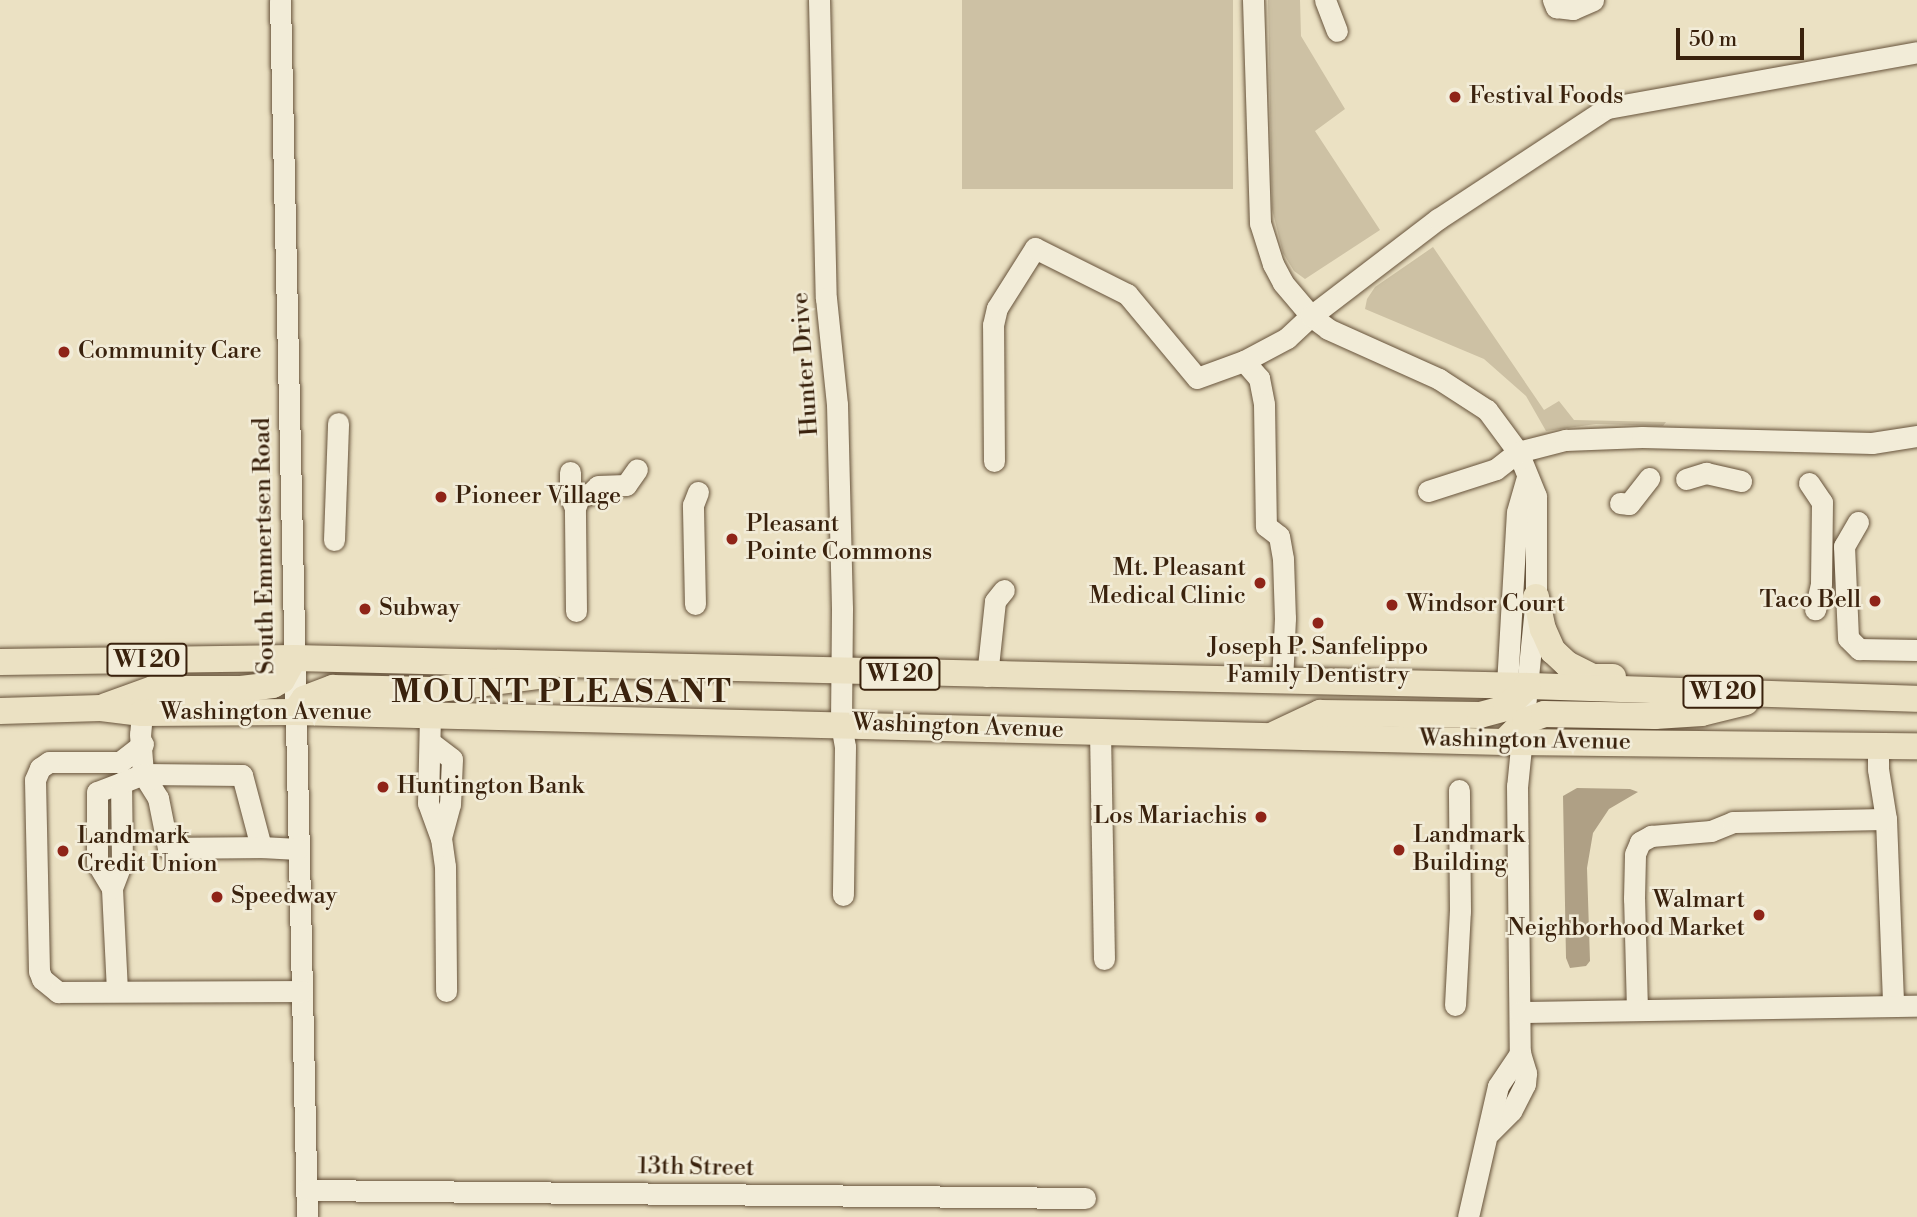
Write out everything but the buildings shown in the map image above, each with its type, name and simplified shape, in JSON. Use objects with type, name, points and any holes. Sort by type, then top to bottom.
[{"type":"main road","points":[[1536,597],[1543,629],[1553,651],[1567,664],[1593,677],[1758,682],[1780,694]]},
{"type":"main road","name":"Washington Avenue","points":[[0,662],[294,658],[841,673],[1282,681],[1515,714],[1878,748],[1917,746]]},
{"type":"main road","points":[[101,708],[153,689],[241,689],[273,685],[282,680],[294,658]]},
{"type":"main road","points":[[295,712],[313,694],[334,688],[467,688],[589,666]]},
{"type":"main road","name":"Washington Avenue","points":[[0,711],[101,708],[142,713],[295,712],[1274,734],[1780,694],[1917,699]]},
{"type":"street","name":"South Emmertsen Road","points":[[280,0],[307,1217]]},
{"type":"street","name":"Hunter Drive","points":[[820,0],[827,298],[837,404],[841,724],[845,747],[843,895]]},
{"type":"street","points":[[1253,0],[1260,223],[1273,264],[1290,292],[1311,316],[1347,339],[1466,394],[1504,430],[1536,496],[1539,525],[1536,597],[1515,714]]},
{"type":"street","points":[[1325,0],[1337,31]]},
{"type":"street","points":[[1553,0],[1556,7],[1573,9],[1593,0]]},
{"type":"street","points":[[994,461],[993,325],[997,308],[1035,248],[1104,280],[1127,294],[1197,378],[1244,361],[1287,338],[1311,316],[1438,219],[1606,108],[1917,52]]},
{"type":"street","points":[[1244,361],[1259,378],[1264,404],[1266,526],[1279,536],[1283,559],[1286,618],[1282,681]]},
{"type":"street","points":[[334,540],[338,423]]},
{"type":"street","points":[[1428,491],[1496,469],[1517,452],[1565,440],[1708,439],[1872,443],[1917,436]]},
{"type":"street","points":[[1708,439],[1696,476],[1741,481]]},
{"type":"street","points":[[576,611],[575,508],[580,495],[590,495],[598,486],[626,485],[637,469]]},
{"type":"street","points":[[570,471],[570,496],[575,508]]},
{"type":"street","points":[[1468,1217],[1490,1132],[1511,1111],[1525,1084],[1526,1073],[1520,1053],[1515,714],[1517,512],[1527,478]]},
{"type":"street","points":[[1620,503],[1629,504],[1649,478]]},
{"type":"street","points":[[1809,483],[1822,502],[1821,584],[1815,609]]},
{"type":"street","points":[[695,604],[693,505],[698,492]]},
{"type":"street","points":[[1858,522],[1844,546],[1847,638],[1859,649],[1917,650]]},
{"type":"street","points":[[987,676],[995,601],[1004,590]]},
{"type":"street","points":[[142,713],[140,734],[143,744],[143,774],[158,798],[168,848],[298,849]]},
{"type":"street","points":[[430,715],[428,803],[441,838],[445,866],[446,991]]},
{"type":"street","points":[[1100,731],[1104,958]]},
{"type":"street","points":[[143,744],[120,762],[49,762],[40,768],[35,780],[39,971],[42,978],[58,992],[302,991]]},
{"type":"street","points":[[1878,748],[1878,769],[1886,819],[1893,1004]]},
{"type":"street","points":[[117,991],[112,888],[97,863],[97,792],[143,774],[242,775],[261,847]]},
{"type":"street","points":[[1455,1005],[1460,911],[1460,790]]},
{"type":"street","points":[[1637,1010],[1634,865],[1640,842],[1651,836],[1711,831],[1733,822],[1886,819]]},
{"type":"street","points":[[1520,1012],[1893,1004],[1917,1006]]},
{"type":"street","name":"13th Street","points":[[307,1190],[1085,1198]]},
{"type":"shaded area","points":[[962,0],[1233,0],[1233,189],[962,189]]},
{"type":"shaded area","points":[[1268,0],[1300,0],[1301,36],[1345,109],[1315,131],[1380,230],[1305,279],[1294,271],[1283,253],[1272,209]]},
{"type":"shaded area","points":[[1433,247],[1544,410],[1559,401],[1574,420],[1666,422],[1663,426],[1596,424],[1546,431],[1526,396],[1484,359],[1365,309],[1367,299],[1375,287]]},
{"type":"shaded area","points":[[1577,788],[1630,789],[1638,792],[1609,809],[1593,833],[1587,868],[1590,961],[1586,966],[1570,968],[1566,958],[1563,796]]},
{"type":"place","name":"Festival Foods","points":[[1455,97]]},
{"type":"place","name":"Community Care","points":[[64,352]]},
{"type":"place","name":"Pioneer Village","points":[[441,497]]},
{"type":"place","name":"Pleasant Pointe Commons","points":[[732,539]]},
{"type":"place","name":"Mt. Pleasant Medical Clinic","points":[[1260,583]]},
{"type":"place","name":"Taco Bell","points":[[1875,601]]},
{"type":"place","name":"Windsor Court","points":[[1392,605]]},
{"type":"place","name":"Subway","points":[[365,609]]},
{"type":"place","name":"Joseph P. Sanfelippo Family Dentistry","points":[[1318,623]]},
{"type":"place","name":"Huntington Bank","points":[[383,787]]},
{"type":"place","name":"Los Mariachis","points":[[1261,817]]},
{"type":"place","name":"Landmark Building","points":[[1399,850]]},
{"type":"place","name":"Landmark Credit Union","points":[[63,851]]},
{"type":"place","name":"Speedway","points":[[217,897]]},
{"type":"place","name":"Walmart Neighborhood Market","points":[[1759,915]]},
{"type":"district","name":"MOUNT PLEASANT","points":[[562,692]]}]
